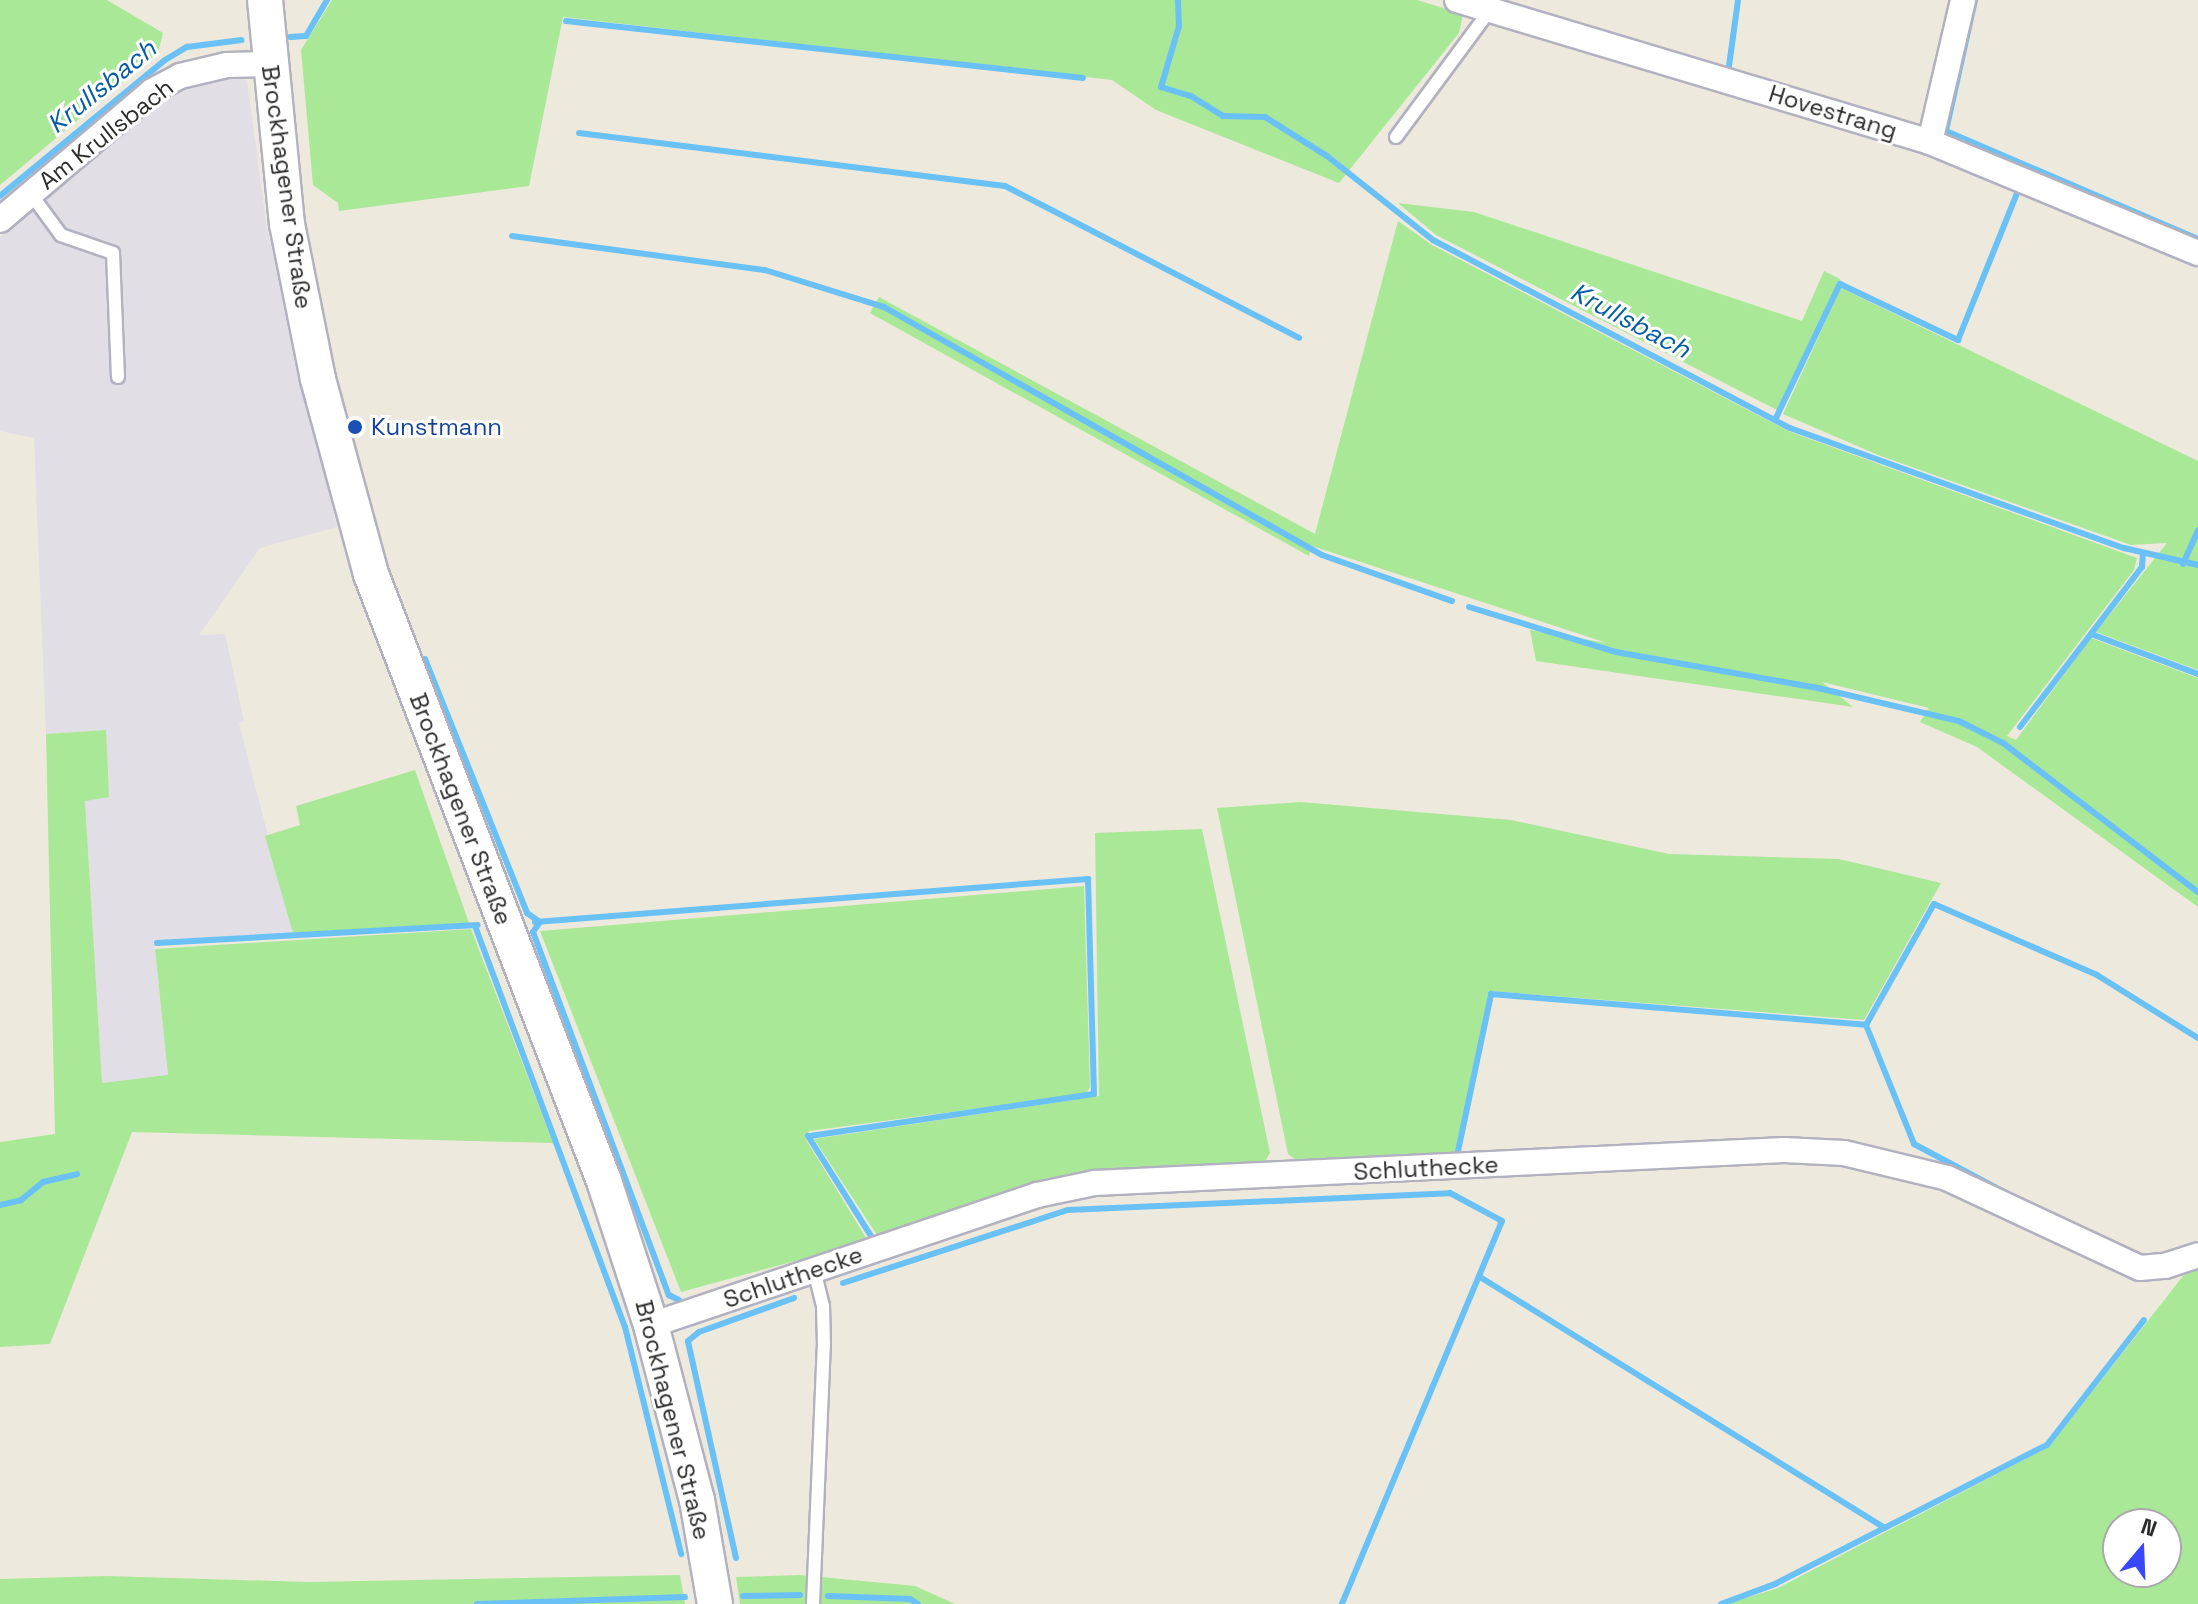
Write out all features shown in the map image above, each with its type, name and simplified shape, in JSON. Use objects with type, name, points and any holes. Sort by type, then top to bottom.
[{"type":"main road","name":"Brockhagener Straße","points":[[265,0],[287,224],[304,315],[371,574],[604,1181],[651,1325],[697,1500],[715,1604]]},
{"type":"street","name":"Hovestrang","points":[[1457,0],[1930,142],[2198,253]]},
{"type":"street","points":[[1930,142],[1963,0]]},
{"type":"street","name":"Am Krullsbach","points":[[0,220],[152,91],[192,73],[269,64]]},
{"type":"street","name":"Schluthecke","points":[[651,1325],[1037,1195],[1095,1183],[1784,1150],[1856,1155],[1947,1178],[2140,1268],[2165,1266],[2198,1255]]},
{"type":"lane","points":[[1396,137],[1490,10]]},
{"type":"lane","points":[[31,194],[61,235],[113,253],[118,377]]},
{"type":"lane","points":[[813,1604],[824,1346],[823,1306],[814,1270]]},
{"type":"shaded area","points":[[224,77],[247,80],[267,229],[337,527],[260,548],[199,635],[225,634],[244,721],[239,723],[293,933],[154,941],[168,1076],[102,1083],[85,801],[105,730],[46,734],[34,438],[0,431],[0,237],[159,104],[185,88]]},
{"type":"green space","points":[[0,0],[107,0],[163,33],[158,53],[0,185]]},
{"type":"green space","points":[[332,0],[1417,0],[1463,14],[1459,33],[1339,183],[1156,110],[1112,80],[563,17],[529,186],[339,211],[338,203],[313,185],[301,50]]},
{"type":"green space","points":[[1398,203],[1474,212],[1802,321],[1824,271],[1840,279],[1777,410],[1436,235]]},
{"type":"green space","points":[[1398,221],[1432,245],[1788,431],[2137,558],[2134,570],[2007,736],[2016,740],[2091,638],[2198,678],[2198,907],[1977,747],[1920,722],[1929,708],[1822,682],[1853,707],[1536,661],[1530,630],[1607,643],[1312,546],[1309,556],[870,313],[879,297],[1315,534]]},
{"type":"green space","points":[[1841,288],[2198,461],[2198,670],[2096,632],[2167,543],[2131,545],[1878,455],[1783,414]]},
{"type":"green space","points":[[106,730],[109,797],[85,801],[102,1083],[168,1075],[155,949],[471,929],[553,1143],[132,1132],[50,1344],[0,1347],[0,1142],[55,1134],[46,734]]},
{"type":"green space","points":[[415,770],[469,923],[293,933],[265,836],[300,825],[296,806]]},
{"type":"green space","points":[[1301,802],[1511,820],[1669,854],[1839,859],[1941,883],[1864,1020],[1489,991],[1455,1156],[1299,1162],[1288,1154],[1217,808]]},
{"type":"green space","points":[[1202,829],[1270,1153],[1261,1168],[1098,1176],[879,1238],[814,1139],[1099,1096],[1095,833]]},
{"type":"green space","points":[[1084,886],[1090,1087],[1086,1094],[809,1131],[805,1138],[868,1241],[681,1292],[540,931]]},
{"type":"green space","points":[[2198,1269],[2198,1604],[1727,1604],[1778,1588],[2049,1447],[2183,1276]]},
{"type":"green space","points":[[680,1575],[685,1604],[0,1604],[0,1579],[106,1576],[309,1582]]},
{"type":"green space","points":[[800,1575],[915,1586],[955,1604],[740,1604],[736,1577]]},
{"type":"waterway","name":"Krullsbach","points":[[290,37],[306,36],[327,0]]},
{"type":"waterway","name":"Krullsbach","points":[[1178,0],[1179,26],[1161,87],[1191,96],[1223,116],[1265,117],[1327,156],[1433,240],[1790,428],[2124,548],[2198,565]]},
{"type":"waterway","points":[[1729,66],[1738,0]]},
{"type":"waterway","points":[[1975,0],[1946,131],[2198,239]]},
{"type":"waterway","points":[[566,21],[1083,78]]},
{"type":"waterway","name":"Krullsbach","points":[[0,196],[165,60],[187,47],[242,40]]},
{"type":"waterway","points":[[579,133],[1005,186],[1299,338]]},
{"type":"waterway","points":[[1775,420],[1840,284],[1958,340],[2019,188]]},
{"type":"waterway","points":[[512,236],[765,270],[884,307],[1322,555],[1452,601]]},
{"type":"waterway","points":[[2183,564],[2198,530]]},
{"type":"waterway","points":[[2020,727],[2142,567],[2143,554]]},
{"type":"waterway","points":[[1469,607],[1616,652],[1818,688],[1959,721],[2003,743],[2198,892]]},
{"type":"waterway","points":[[2091,634],[2198,674]]},
{"type":"waterway","points":[[425,659],[527,913],[540,922],[533,932],[669,1295],[679,1300]]},
{"type":"waterway","points":[[535,922],[1088,879],[1094,1094],[808,1136],[874,1241]]},
{"type":"waterway","points":[[1866,1025],[1934,904],[2097,975],[2198,1038]]},
{"type":"waterway","points":[[157,943],[477,925]]},
{"type":"waterway","points":[[475,926],[625,1327],[681,1554]]},
{"type":"waterway","points":[[1457,1156],[1491,994],[1866,1025]]},
{"type":"waterway","points":[[1866,1025],[1914,1144],[2006,1193]]},
{"type":"waterway","points":[[0,1205],[21,1200],[43,1182],[77,1174]]},
{"type":"waterway","points":[[843,1283],[1068,1210],[1450,1193],[1502,1221],[1342,1604]]},
{"type":"waterway","points":[[1480,1277],[1885,1528]]},
{"type":"waterway","points":[[736,1558],[688,1341],[699,1332],[794,1298]]},
{"type":"waterway","points":[[1721,1604],[1775,1584],[2047,1445],[2144,1320]]},
{"type":"waterway","points":[[743,1596],[800,1595]]},
{"type":"waterway","points":[[828,1596],[910,1599],[918,1604]]},
{"type":"waterway","points":[[477,1604],[685,1597]]},
{"type":"place","name":"Kunstmann","points":[[355,427]]}]
